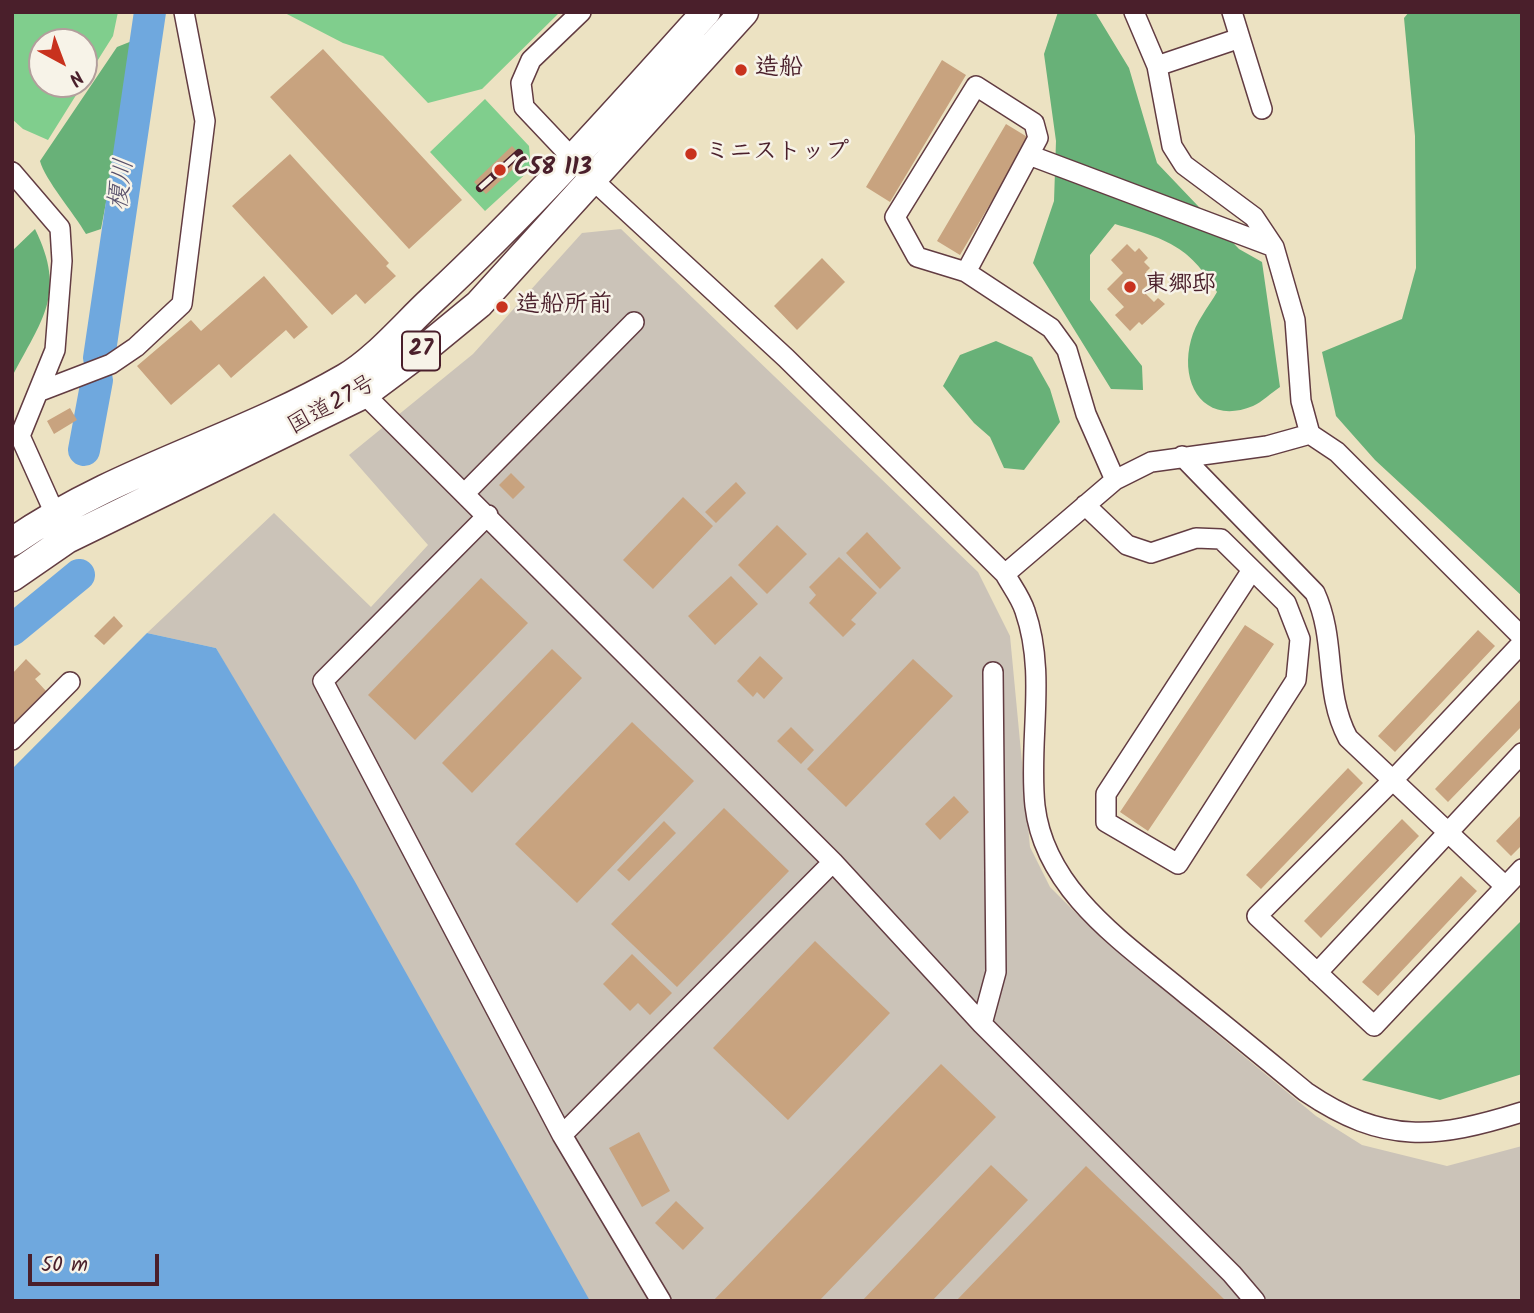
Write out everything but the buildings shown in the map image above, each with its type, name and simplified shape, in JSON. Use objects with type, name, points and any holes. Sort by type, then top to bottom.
[{"type":"highway","name":"国道27号","points":[[12,542],[54,513],[139,470],[251,423],[355,386],[460,274],[575,158],[706,12]]},
{"type":"highway","name":"国道27号","points":[[12,577],[67,539],[355,386],[479,304],[744,12]]},
{"type":"street","points":[[38,392],[111,364],[136,347],[182,304],[205,121],[184,12]]},
{"type":"street","points":[[581,12],[531,60],[521,83],[524,107],[593,180],[786,358],[1005,574],[1025,610],[1034,658],[1037,702],[1032,766],[1036,809],[1054,862],[1087,910],[1306,1092],[1335,1111],[1398,1131],[1432,1134],[1469,1129],[1522,1112]]},
{"type":"street","points":[[1134,12],[1157,66],[1172,146],[1184,165],[1254,217],[1267,233],[1273,247],[1295,320],[1301,401],[1310,433],[1337,452],[1522,637]]},
{"type":"street","points":[[1232,12],[1262,109]]},
{"type":"street","points":[[1157,66],[1240,38]]},
{"type":"street","points":[[966,272],[1038,138],[1034,123],[976,86],[895,218],[917,257],[966,272],[1051,328],[1067,350],[1086,414],[1115,480]]},
{"type":"street","points":[[1029,155],[1273,247]]},
{"type":"street","points":[[12,172],[60,228],[61,305],[55,350],[16,435],[67,539]]},
{"type":"street","points":[[465,493],[634,322]]},
{"type":"street","points":[[355,386],[488,515],[833,862],[982,1024],[1232,1274],[1255,1301]]},
{"type":"street","points":[[1005,574],[1115,480],[1151,462],[1267,446],[1310,433]]},
{"type":"street","points":[[1182,456],[1315,593],[1326,617],[1332,696],[1338,718],[1349,738],[1505,886]]},
{"type":"street","points":[[1085,505],[1128,545],[1152,553],[1196,538],[1221,539],[1286,603],[1300,639],[1296,680],[1178,863],[1106,822],[1106,794],[1252,570]]},
{"type":"street","points":[[488,515],[323,681],[562,1135],[662,1301]]},
{"type":"street","points":[[1522,643],[1394,779],[1257,916],[1374,1026],[1522,869]]},
{"type":"street","points":[[982,1024],[996,972],[993,672]]},
{"type":"street","points":[[12,740],[69,682]]},
{"type":"street","points":[[1317,972],[1522,753]]},
{"type":"street","points":[[562,1135],[833,862]]},
{"type":"shaded area","points":[[621,229],[978,572],[1010,636],[1030,847],[1050,887],[1101,938],[1316,1116],[1362,1145],[1447,1166],[1522,1146],[1522,1301],[586,1301],[216,648],[147,633],[274,513],[371,607],[428,545],[349,455],[473,354],[582,233]]},
{"type":"green space","points":[[12,12],[118,12],[113,36],[98,60],[98,28],[28,28],[28,98],[74,98],[48,140],[23,129],[12,119]]},
{"type":"green space","points":[[283,12],[560,12],[482,89],[428,103],[383,56],[343,43]]},
{"type":"green space","points":[[1058,12],[1095,12],[1129,68],[1157,163],[1239,249],[1262,262],[1280,387],[1253,406],[1236,411],[1209,406],[1199,397],[1192,385],[1188,356],[1191,340],[1217,292],[1196,263],[1185,253],[1162,239],[1115,224],[1090,255],[1090,300],[1142,366],[1143,390],[1111,389],[1033,263],[1054,201],[1056,141],[1044,54]]},
{"type":"green space","points":[[1409,12],[1522,12],[1522,596],[1375,460],[1336,416],[1322,352],[1402,319],[1416,268],[1415,136],[1404,18]]},
{"type":"green space","points":[[132,41],[127,92],[101,229],[86,234],[40,161],[83,98],[98,98],[98,75],[117,47]]},
{"type":"green space","points":[[485,99],[529,146],[531,169],[485,211],[430,152]]},
{"type":"green space","points":[[35,229],[49,271],[50,289],[41,322],[12,377],[12,251]]},
{"type":"green space","points":[[996,341],[1032,357],[1050,389],[1060,422],[1024,470],[1004,468],[990,437],[974,423],[943,386],[960,355]]},
{"type":"green space","points":[[1522,920],[1522,1074],[1440,1100],[1362,1080]]},
{"type":"water","points":[[147,633],[216,648],[354,880],[590,1301],[12,1301],[12,769]]},
{"type":"waterway","name":"榎川","points":[[99,358],[150,12]]},
{"type":"waterway","name":"榎川","points":[[84,450],[97,380]]},
{"type":"waterway","name":"榎川","points":[[12,630],[79,575]]},
{"type":"railway","points":[[480,188],[519,153]]},
{"type":"place","name":"造船","points":[[741,70]]},
{"type":"place","name":"ミニストップ","points":[[691,154]]},
{"type":"place","name":"C58 113","points":[[500,170]]},
{"type":"place","name":"東郷邸","points":[[1130,287]]},
{"type":"place","name":"造船所前","points":[[502,307]]}]
